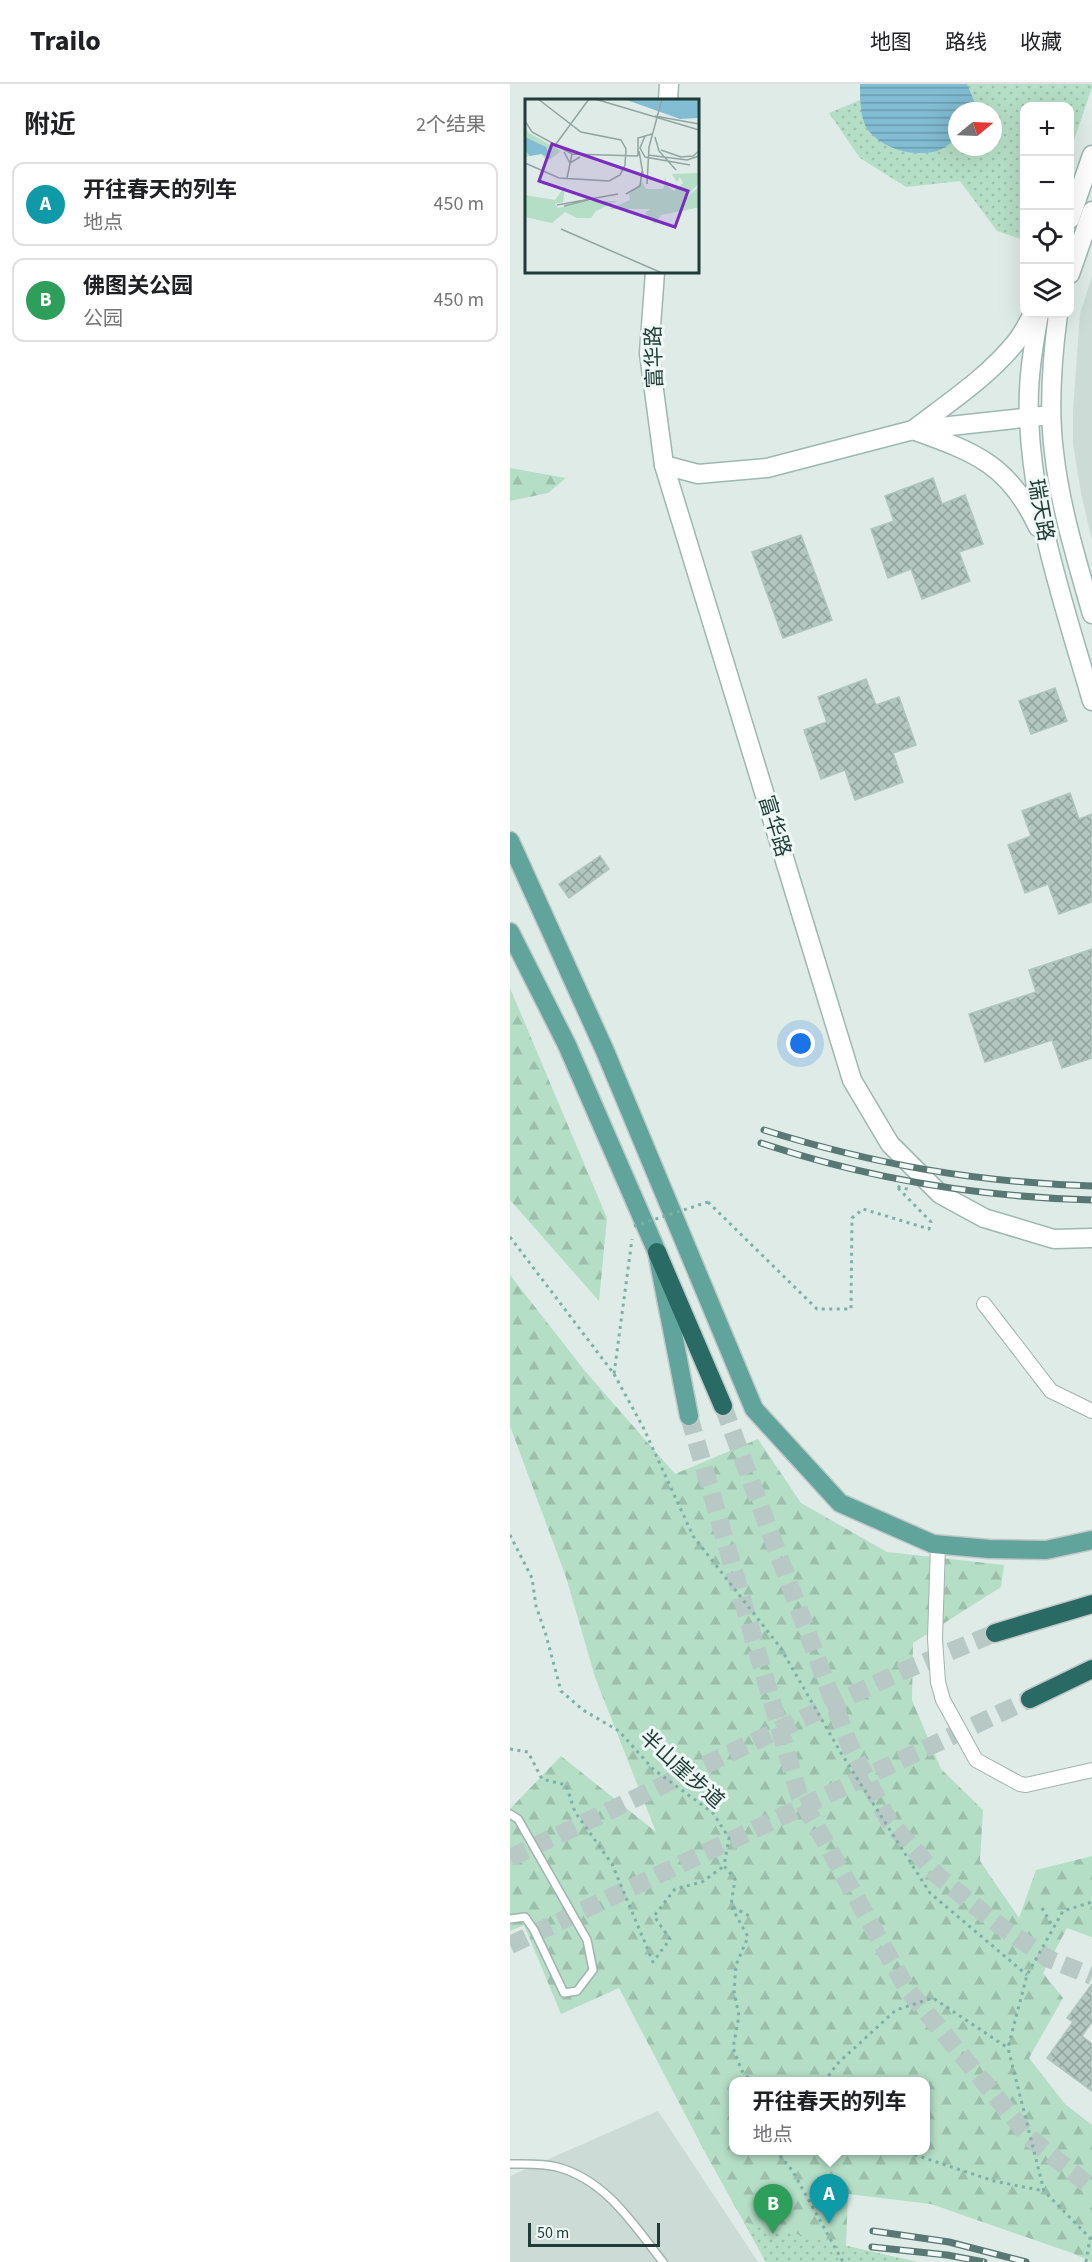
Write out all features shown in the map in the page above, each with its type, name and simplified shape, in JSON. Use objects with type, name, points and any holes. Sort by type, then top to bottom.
[{"type":"highway","points":[[657,1252],[723,1406]]},
{"type":"highway","points":[[996,1633],[1092,1604]]},
{"type":"highway","points":[[1030,1699],[1092,1669]]},
{"type":"main road","points":[[510,841],[605,1051],[754,1409],[840,1503],[938,1544],[989,1549],[1046,1550],[1092,1540]]},
{"type":"main road","points":[[510,932],[567,1045],[657,1252],[688,1416]]},
{"type":"street","points":[[668,99],[669,84]]},
{"type":"street","points":[[1073,210],[1092,155]]},
{"type":"street","points":[[1073,264],[1092,211]]},
{"type":"street","name":"富华路","points":[[655,273],[649,353],[664,465],[852,1080],[890,1144],[940,1194],[984,1218],[1054,1239],[1092,1238]]},
{"type":"street","points":[[913,430],[998,360],[1017,341],[1031,318]]},
{"type":"street","name":"瑞天路","points":[[1038,318],[1031,357],[1029,417],[1032,460],[1047,549],[1092,701]]},
{"type":"street","name":"瑞天路","points":[[1057,318],[1052,361],[1053,451],[1062,501],[1092,614]]},
{"type":"street","points":[[664,465],[698,474],[767,468],[913,430],[1051,415]]},
{"type":"street","points":[[913,430],[969,451],[1004,475],[1019,492],[1047,549]]},
{"type":"street","points":[[984,1304],[1051,1391],[1092,1411]]},
{"type":"street","points":[[938,1544],[935,1639],[938,1682],[943,1700],[976,1760],[1026,1785],[1092,1770]]},
{"type":"lane","points":[[510,1814],[518,1819],[587,1940],[593,1970],[577,1991],[564,1993],[534,1930],[525,1917],[510,1919]]},
{"type":"lane","points":[[510,2164],[556,2167],[593,2182],[613,2199],[663,2262]]},
{"type":"path","points":[[634,1226],[708,1202],[817,1309],[851,1308],[852,1218],[862,1209],[929,1229],[931,1222],[896,1186],[928,1194],[940,1194]]},
{"type":"path","points":[[510,1237],[614,1374],[643,1427],[693,1536],[780,1647],[841,1753],[930,1893],[1027,1975]]},
{"type":"path","points":[[614,1374],[632,1237]]},
{"type":"path","name":"半山崖步道","points":[[510,1535],[532,1578],[536,1606],[561,1691],[583,1710],[619,1731],[653,1769],[713,1813],[729,1838],[724,1866],[735,1879],[731,1906]]},
{"type":"path","points":[[510,1749],[528,1752],[542,1779],[566,1785],[575,1812],[612,1864],[653,1962],[670,1939],[654,1916],[675,1889],[702,1881],[724,1866]]},
{"type":"path","points":[[1086,2262],[1090,2238],[1044,2191],[1008,2048],[1027,1975],[1063,1911],[1092,1902]]},
{"type":"path","points":[[731,1906],[751,1917]]},
{"type":"path","points":[[731,1906],[748,1937],[736,1965],[734,1991],[739,2016],[733,2048],[742,2071],[747,2077]]},
{"type":"path","points":[[1042,1908],[1054,1928]]},
{"type":"path","points":[[828,2077],[837,2064],[896,2010],[933,1998],[1008,2048]]},
{"type":"path","points":[[779,2155],[792,2170],[843,2262]]},
{"type":"path","points":[[913,2155],[994,2181],[1044,2191]]},
{"type":"shaded area","points":[[1092,276],[1092,540],[1073,444],[1073,411],[1080,314]]},
{"type":"shaded area","points":[[658,2111],[758,2262],[510,2262],[510,2176]]},
{"type":"green space","points":[[860,84],[1092,84],[1074,140],[1074,102],[1020,102],[1020,239],[997,231],[960,181],[906,187],[860,158],[829,113],[860,100]]},
{"type":"green space","points":[[510,468],[566,478],[548,493],[510,501]]},
{"type":"green space","points":[[510,988],[607,1218],[599,1301],[510,1200]]},
{"type":"green space","points":[[510,1275],[585,1371],[675,1474],[758,1439],[801,1503],[887,1552],[1004,1565],[1001,1587],[913,1643],[912,1700],[941,1769],[983,1810],[980,1861],[1019,1918],[1036,1870],[1092,1856],[1092,1937],[1067,1928],[1043,1973],[1063,1998],[1029,2058],[1065,2104],[1092,2125],[1092,2262],[931,2204],[848,2194],[846,2246],[917,2262],[766,2262],[707,2156],[619,1988],[561,2014],[524,1925],[510,1931],[510,1809],[561,1756],[656,1832],[595,1677],[566,1577],[510,1426]]},
{"type":"green space","points":[[744,2222],[917,2262],[766,2262]]},
{"type":"water","points":[[860,84],[967,84],[974,101],[948,102],[948,145],[937,151],[918,153],[891,147],[875,137],[865,125],[860,101]]},
{"type":"building","points":[[933,478],[942,504],[965,495],[983,544],[959,552],[970,581],[922,599],[911,569],[888,578],[871,529],[894,521],[885,496]]},
{"type":"building","points":[[801,535],[832,620],[783,638],[752,552]]},
{"type":"building","points":[[866,679],[876,705],[899,697],[916,745],[893,753],[903,782],[855,800],[845,770],[821,779],[804,730],[827,722],[818,697]]},
{"type":"building","points":[[1055,688],[1067,721],[1031,734],[1019,701]]},
{"type":"building","points":[[1070,793],[1079,819],[1092,814],[1092,902],[1059,914],[1048,884],[1025,893],[1008,845],[1031,836],[1022,811]]},
{"type":"building","points":[[600,856],[609,869],[569,898],[559,884]]},
{"type":"building","points":[[1092,949],[1092,1058],[1062,1068],[1052,1040],[985,1062],[969,1014],[1036,992],[1029,970]]},
{"type":"building","points":[[1092,1984],[1092,2022],[1082,2036],[1092,2044],[1092,2091],[1047,2058],[1073,2022],[1067,2018]]},
{"type":"tunnel","points":[[723,1406],[849,1744],[889,1821],[938,1876],[996,1923],[1049,1959],[1092,1976]]},
{"type":"tunnel","points":[[689,1416],[799,1795],[907,1989],[1030,2138],[1092,2188]]},
{"type":"tunnel","points":[[510,1858],[896,1674],[995,1633]]},
{"type":"tunnel","points":[[510,1945],[1030,1699]]},
{"type":"railway","points":[[764,1130],[846,1153],[926,1170],[1007,1180],[1092,1186]]},
{"type":"railway","points":[[761,1143],[842,1167],[925,1184],[1008,1195],[1092,1200]]},
{"type":"railway","points":[[873,2231],[949,2242],[1026,2262]]},
{"type":"railway","points":[[872,2247],[947,2255],[984,2262]]},
{"type":"place","name":"开往春天的列车","points":[[829,2224]]},
{"type":"place","name":"佛图关公园","points":[[773,2234]]}]
